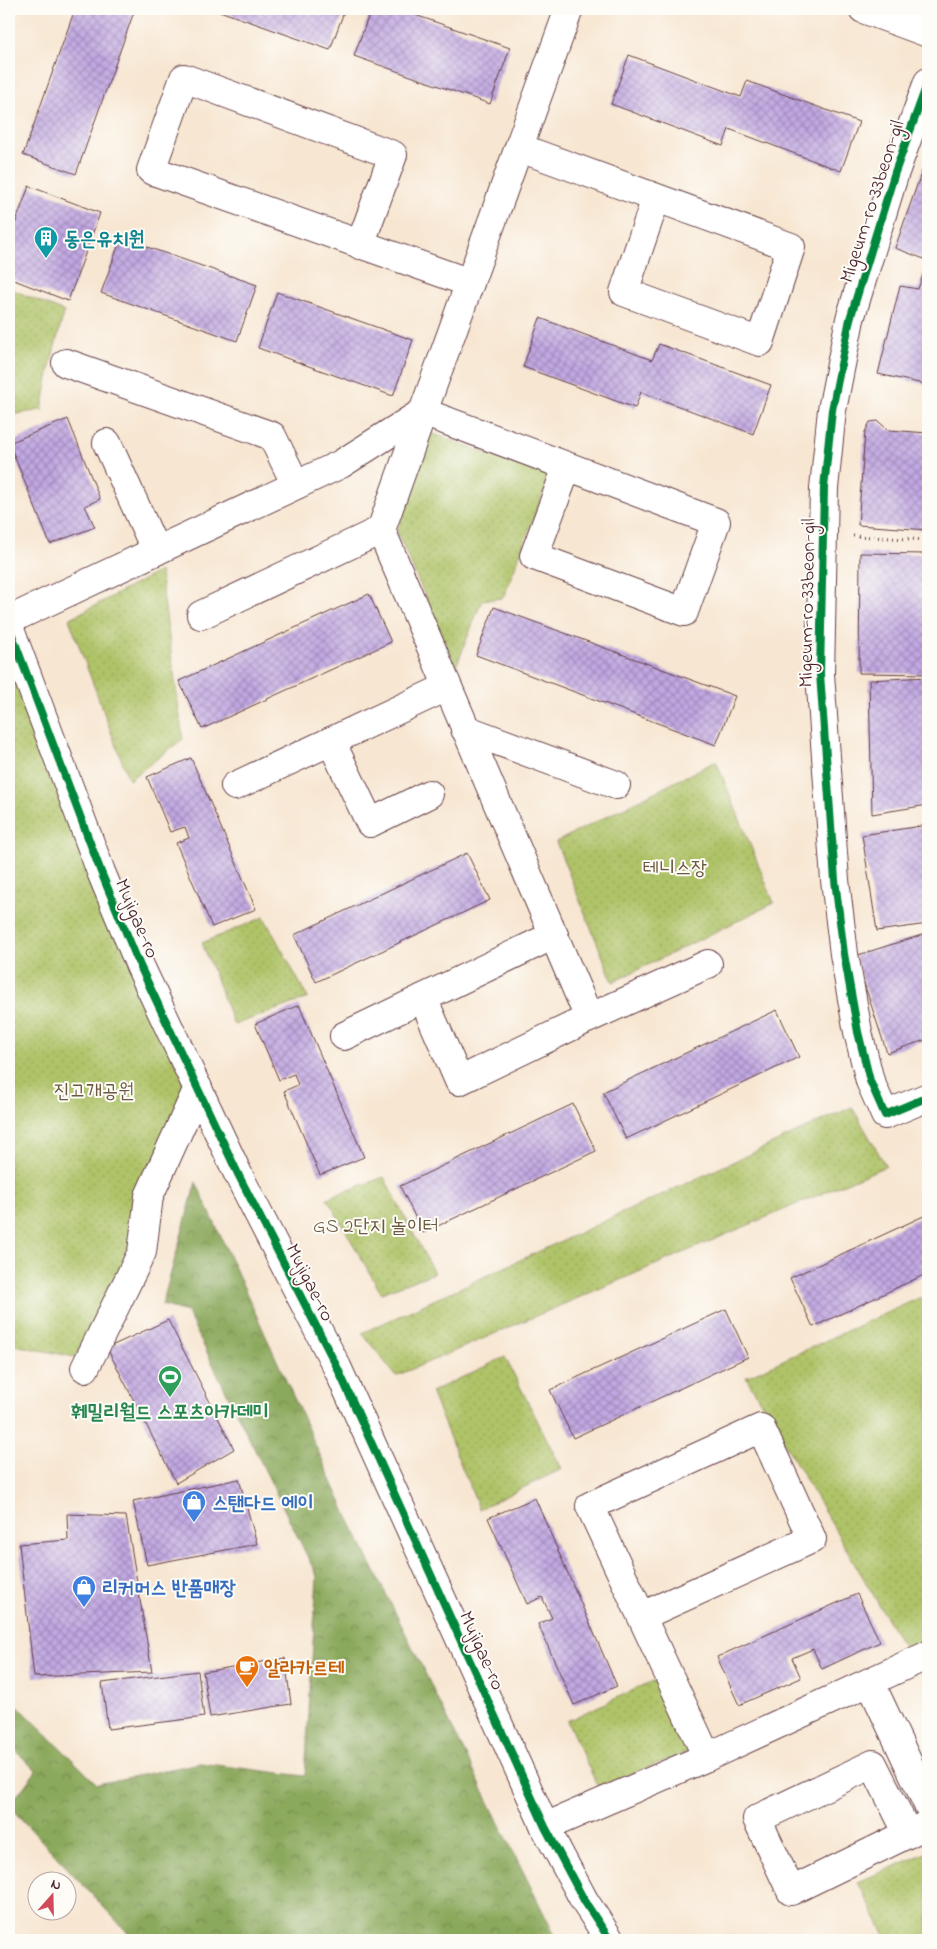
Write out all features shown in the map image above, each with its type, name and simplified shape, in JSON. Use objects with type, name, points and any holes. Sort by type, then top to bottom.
[{"type":"street","points":[[569,9],[381,530],[589,1018]]},
{"type":"street","points":[[863,9],[928,33]]},
{"type":"street","points":[[360,245],[393,154],[184,78],[150,170],[360,245],[470,284]]},
{"type":"street","name":"Migeum-ro 33beon-gil","points":[[928,82],[895,172],[871,247],[850,319],[832,410],[824,488],[820,674],[831,832],[842,945],[858,1032],[868,1073],[884,1115],[928,1097]]},
{"type":"street","points":[[520,148],[791,247],[760,342],[624,292],[656,198]]},
{"type":"street","points":[[66,364],[272,436],[296,485]]},
{"type":"street","points":[[423,412],[716,522],[684,612],[534,556],[567,467]]},
{"type":"street","points":[[9,620],[341,464],[423,412]]},
{"type":"street","points":[[107,443],[156,551]]},
{"type":"street","points":[[201,615],[381,530]]},
{"type":"street","name":"Mujigae-ro","points":[[9,627],[101,872],[140,966],[239,1176],[336,1367],[545,1826],[585,1902],[610,1940]]},
{"type":"street","points":[[235,786],[447,686]]},
{"type":"street","points":[[465,729],[616,785]]},
{"type":"street","points":[[331,741],[370,823],[429,794]]},
{"type":"street","points":[[344,1036],[554,936]]},
{"type":"street","points":[[423,998],[459,1081],[589,1018],[708,964]]},
{"type":"street","points":[[85,1368],[142,1252],[149,1196],[198,1088]]},
{"type":"street","points":[[642,1616],[812,1539],[761,1428],[590,1506],[707,1758]]},
{"type":"street","points":[[545,1826],[707,1758],[928,1655]]},
{"type":"street","points":[[870,1682],[928,1805]]},
{"type":"street","points":[[873,1764],[918,1829],[792,1891],[757,1819],[873,1764]]},
{"type":"path","points":[[846,536],[928,540]]},
{"type":"green space","points":[[9,288],[64,312],[52,358],[42,410],[10,415]]},
{"type":"green space","points":[[431,433],[550,476],[503,598],[482,600],[456,667],[397,532]]},
{"type":"green space","points":[[160,571],[183,739],[129,780],[69,619]]},
{"type":"green space","name":"진고개공원","points":[[9,654],[188,1093],[132,1253],[75,1357],[9,1344]]},
{"type":"green space","name":"테니스장","points":[[716,761],[774,903],[613,982],[556,842]]},
{"type":"green space","points":[[264,917],[308,998],[234,1025],[202,943]]},
{"type":"green space","points":[[852,1107],[886,1166],[396,1376],[362,1333]]},
{"type":"green space","name":"GS 2단지 놀이터","points":[[384,1177],[434,1273],[381,1293],[327,1198]]},
{"type":"green space","points":[[196,1182],[348,1517],[557,1940],[130,1940],[127,1932],[78,1880],[78,1872],[71,1872],[9,1806],[36,1771],[9,1744],[9,1697],[97,1784],[200,1763],[305,1776],[317,1576],[187,1312],[162,1305]]},
{"type":"green space","points":[[921,1297],[928,1312],[928,1641],[906,1651],[746,1377]]},
{"type":"green space","points":[[505,1357],[562,1469],[479,1509],[431,1392]]},
{"type":"green space","points":[[655,1680],[691,1751],[598,1787],[567,1721]]},
{"type":"green space","points":[[928,1852],[928,1940],[887,1940],[858,1882]]},
{"type":"building","points":[[75,9],[135,9],[76,174],[23,155]]},
{"type":"building","points":[[214,9],[345,9],[330,50]]},
{"type":"building","points":[[371,9],[398,9],[510,48],[490,104],[354,56]]},
{"type":"building","points":[[629,55],[741,97],[747,81],[859,122],[841,171],[729,129],[723,146],[611,104]]},
{"type":"building","points":[[928,166],[927,260],[895,248],[923,168]]},
{"type":"building","name":"동은유치원","points":[[29,186],[100,213],[68,301],[9,278],[9,240]]},
{"type":"building","points":[[121,238],[257,285],[237,341],[101,293]]},
{"type":"building","points":[[924,272],[928,274],[928,385],[878,374],[900,286],[918,289]]},
{"type":"building","points":[[277,292],[413,340],[393,396],[258,348]]},
{"type":"building","points":[[540,318],[652,360],[659,344],[771,385],[753,434],[641,392],[635,408],[523,367]]},
{"type":"building","points":[[68,419],[100,499],[85,506],[95,527],[50,544],[9,443]]},
{"type":"building","points":[[878,421],[888,430],[928,433],[928,530],[858,525],[865,432],[870,422]]},
{"type":"building","points":[[860,553],[928,554],[928,674],[859,673]]},
{"type":"building","points":[[369,594],[391,642],[202,729],[179,681]]},
{"type":"building","points":[[494,607],[735,696],[716,745],[476,655]]},
{"type":"building","points":[[928,677],[928,805],[872,814],[869,680]]},
{"type":"building","points":[[191,758],[256,909],[212,927],[176,843],[189,838],[185,827],[170,832],[147,777]]},
{"type":"building","points":[[928,825],[928,924],[877,931],[862,835]]},
{"type":"building","points":[[467,853],[490,900],[316,982],[294,935]]},
{"type":"building","points":[[928,933],[928,1039],[887,1053],[855,956]]},
{"type":"building","points":[[299,1005],[364,1157],[320,1175],[284,1091],[298,1085],[294,1074],[279,1080],[255,1024]]},
{"type":"building","points":[[777,1010],[799,1057],[626,1139],[603,1092]]},
{"type":"building","points":[[573,1104],[596,1151],[423,1233],[400,1186]]},
{"type":"building","points":[[928,1214],[928,1273],[813,1327],[790,1278]]},
{"type":"building","points":[[726,1309],[748,1357],[573,1438],[550,1390]]},
{"type":"building","name":"훼밀리월드 스포츠아카데미","points":[[168,1320],[234,1449],[176,1483],[107,1348]]},
{"type":"building","name":"스탠다드 에이","points":[[239,1479],[257,1544],[147,1565],[133,1501]]},
{"type":"building","points":[[535,1498],[617,1686],[574,1705],[538,1624],[552,1618],[542,1597],[527,1604],[488,1518]]},
{"type":"building","name":"리커머스 반품매장","points":[[67,1514],[126,1516],[152,1672],[34,1677],[19,1544],[68,1540]]},
{"type":"building","points":[[857,1594],[880,1642],[822,1669],[813,1649],[792,1658],[801,1678],[739,1705],[717,1657]]},
{"type":"building","name":"알라카르테","points":[[285,1658],[291,1704],[210,1717],[203,1672]]},
{"type":"building","points":[[198,1671],[204,1717],[108,1729],[102,1683]]},
{"type":"cycle path","points":[[928,82],[895,172],[850,319],[832,410],[824,488],[820,674],[835,880],[844,954],[858,1032],[870,1081],[885,1115],[928,1097]]},
{"type":"cycle path","points":[[9,627],[101,872],[140,966],[239,1176],[337,1367],[545,1827],[585,1902],[610,1940]]},
{"type":"place","name":"동은유치원","points":[[46,259]]},
{"type":"place","name":"훼밀리월드 스포츠아카데미","points":[[170,1398]]},
{"type":"place","name":"스탠다드 에이","points":[[194,1523]]},
{"type":"place","name":"리커머스 반품매장","points":[[84,1608]]},
{"type":"place","name":"알라카르테","points":[[247,1688]]}]
